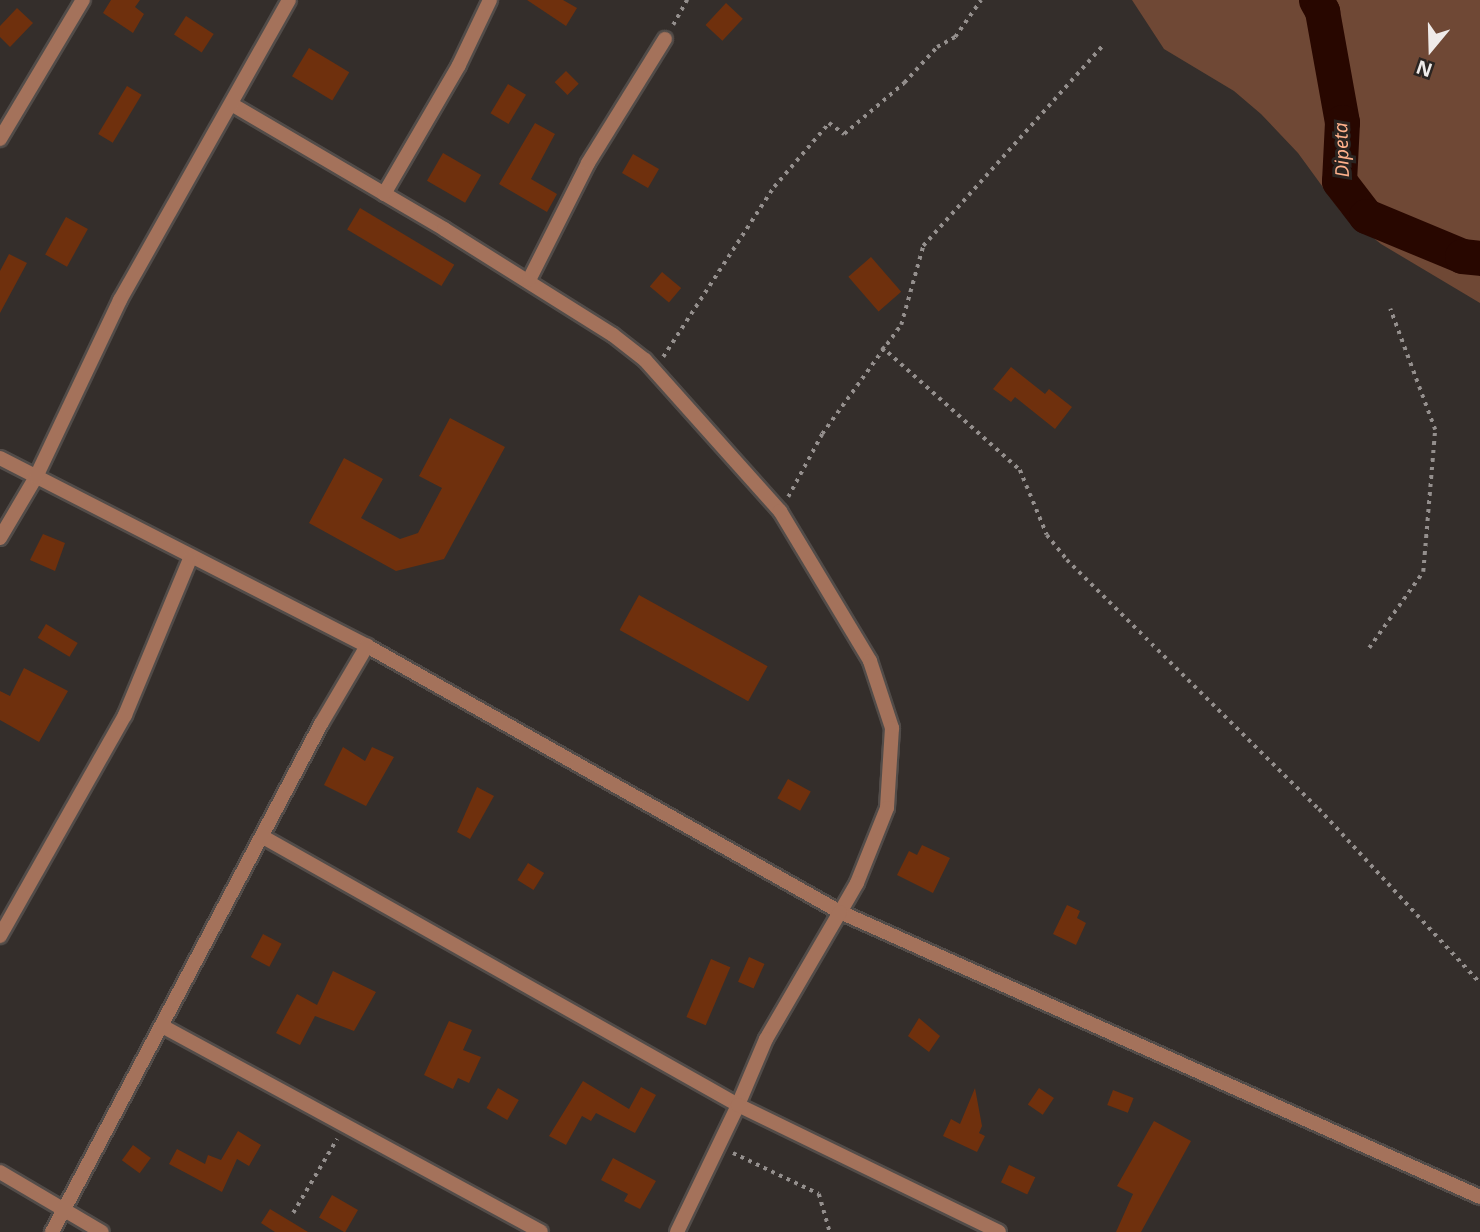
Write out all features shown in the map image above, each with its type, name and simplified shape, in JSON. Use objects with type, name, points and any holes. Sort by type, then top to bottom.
[{"type":"street","points":[[0,139],[82,0]]},
{"type":"street","points":[[0,538],[36,477],[120,300],[191,170],[233,105],[289,0]]},
{"type":"street","points":[[384,194],[459,65],[490,0]]},
{"type":"street","points":[[528,280],[588,163],[665,39]]},
{"type":"street","points":[[233,105],[528,280],[613,335],[654,371],[780,511],[870,662],[892,728],[887,808],[840,912],[766,1039],[738,1105],[716,1145],[677,1232]]},
{"type":"street","points":[[0,458],[190,559],[367,646],[840,912],[1480,1197]]},
{"type":"street","points":[[0,936],[125,715],[190,559]]},
{"type":"street","points":[[51,1232],[321,724],[367,646]]},
{"type":"street","points":[[263,837],[738,1105],[764,1114],[795,1135],[999,1232]]},
{"type":"street","points":[[162,1026],[541,1232]]},
{"type":"street","points":[[0,1171],[102,1232]]},
{"type":"path","points":[[665,39],[687,0]]},
{"type":"path","points":[[654,371],[774,187],[829,123],[844,134],[904,83],[937,47],[955,37],[981,0]]},
{"type":"path","points":[[780,511],[822,434],[882,347],[901,325],[923,246],[1104,44]]},
{"type":"path","points":[[1369,648],[1423,572],[1435,430],[1390,309]]},
{"type":"path","points":[[882,347],[1020,470],[1047,534],[1067,560],[1320,809],[1480,983]]},
{"type":"path","points":[[293,1213],[344,1126]]},
{"type":"path","points":[[716,1145],[818,1194],[830,1232]]},
{"type":"shaded area","points":[[1132,0],[1480,0],[1480,303],[1381,244],[1341,212],[1298,153],[1261,114],[1234,91],[1164,49]]},
{"type":"building","points":[[111,0],[140,0],[135,7],[144,14],[133,33],[103,13]]},
{"type":"building","points":[[527,0],[563,0],[577,8],[566,26]]},
{"type":"building","points":[[726,3],[743,19],[722,41],[706,25]]},
{"type":"building","points":[[17,8],[33,23],[10,47],[0,37],[0,26]]},
{"type":"building","points":[[186,16],[214,34],[202,52],[174,34]]},
{"type":"building","points":[[309,48],[349,72],[332,100],[292,76]]},
{"type":"building","points":[[566,71],[579,84],[567,95],[555,82]]},
{"type":"building","points":[[508,84],[526,95],[508,124],[490,113]]},
{"type":"building","points":[[127,86],[142,95],[113,143],[98,134]]},
{"type":"building","points":[[535,123],[555,134],[531,179],[557,194],[547,212],[499,184]]},
{"type":"building","points":[[443,153],[481,175],[465,203],[427,181]]},
{"type":"building","points":[[633,154],[659,169],[648,188],[622,173]]},
{"type":"building","points":[[360,208],[454,265],[441,286],[347,229]]},
{"type":"building","points":[[66,217],[88,229],[67,267],[45,255]]},
{"type":"building","points":[[9,254],[27,263],[0,313],[0,271]]},
{"type":"building","points":[[871,257],[901,292],[879,311],[848,277]]},
{"type":"building","points":[[662,272],[681,288],[669,303],[650,287]]},
{"type":"building","points":[[1011,367],[1045,394],[1049,389],[1072,407],[1055,429],[1015,397],[1011,402],[993,389]]},
{"type":"building","points":[[450,418],[505,447],[444,559],[396,571],[309,523],[344,458],[383,479],[361,518],[400,539],[418,533],[442,488],[419,476]]},
{"type":"building","points":[[43,534],[65,543],[55,571],[30,560]]},
{"type":"building","points":[[639,595],[768,666],[748,701],[620,630]]},
{"type":"building","points":[[46,624],[78,643],[69,657],[38,638]]},
{"type":"building","points":[[24,668],[68,691],[39,742],[0,720],[0,691],[10,696]]},
{"type":"building","points":[[343,747],[365,761],[372,747],[394,757],[366,806],[324,785]]},
{"type":"building","points":[[788,779],[811,792],[800,811],[777,798]]},
{"type":"building","points":[[477,787],[494,796],[470,839],[457,832]]},
{"type":"building","points":[[922,845],[950,858],[933,893],[897,875],[909,851],[917,855]]},
{"type":"building","points":[[528,863],[544,873],[534,890],[517,880]]},
{"type":"building","points":[[1067,905],[1080,911],[1077,918],[1086,923],[1076,945],[1053,934]]},
{"type":"building","points":[[263,934],[282,944],[269,967],[251,957]]},
{"type":"building","points":[[749,957],[765,964],[754,989],[738,982]]},
{"type":"building","points":[[711,959],[730,967],[706,1025],[686,1017]]},
{"type":"building","points":[[333,971],[376,992],[354,1031],[315,1016],[300,1045],[276,1033],[297,994],[317,1005]]},
{"type":"building","points":[[919,1018],[940,1036],[929,1052],[908,1036]]},
{"type":"building","points":[[449,1021],[472,1030],[463,1050],[481,1057],[469,1083],[458,1078],[453,1089],[424,1075]]},
{"type":"building","points":[[583,1081],[629,1109],[641,1087],[656,1095],[635,1133],[596,1113],[591,1121],[582,1116],[566,1145],[549,1136]]},
{"type":"building","points":[[498,1088],[519,1100],[507,1120],[486,1108]]},
{"type":"building","points":[[975,1088],[982,1126],[979,1133],[985,1136],[977,1152],[943,1136],[951,1119],[960,1124]]},
{"type":"building","points":[[1039,1088],[1054,1098],[1043,1115],[1028,1105]]},
{"type":"building","points":[[1113,1090],[1134,1098],[1128,1113],[1107,1105]]},
{"type":"building","points":[[1154,1121],[1191,1141],[1141,1232],[1116,1232],[1133,1194],[1117,1186]]},
{"type":"building","points":[[238,1131],[261,1145],[249,1166],[237,1159],[222,1192],[169,1164],[177,1149],[205,1164],[208,1155],[221,1160]]},
{"type":"building","points":[[133,1145],[151,1158],[140,1173],[122,1160]]},
{"type":"building","points":[[613,1158],[656,1181],[640,1209],[624,1201],[628,1194],[601,1180]]},
{"type":"building","points":[[1009,1165],[1035,1177],[1027,1194],[1001,1182]]},
{"type":"building","points":[[332,1195],[358,1210],[345,1232],[319,1218]]},
{"type":"building","points":[[270,1209],[308,1232],[275,1232],[261,1223]]},
{"type":"waterway","name":"Dipeta","points":[[1316,0],[1322,11],[1342,122],[1339,181],[1366,216],[1462,256],[1480,258]]}]
